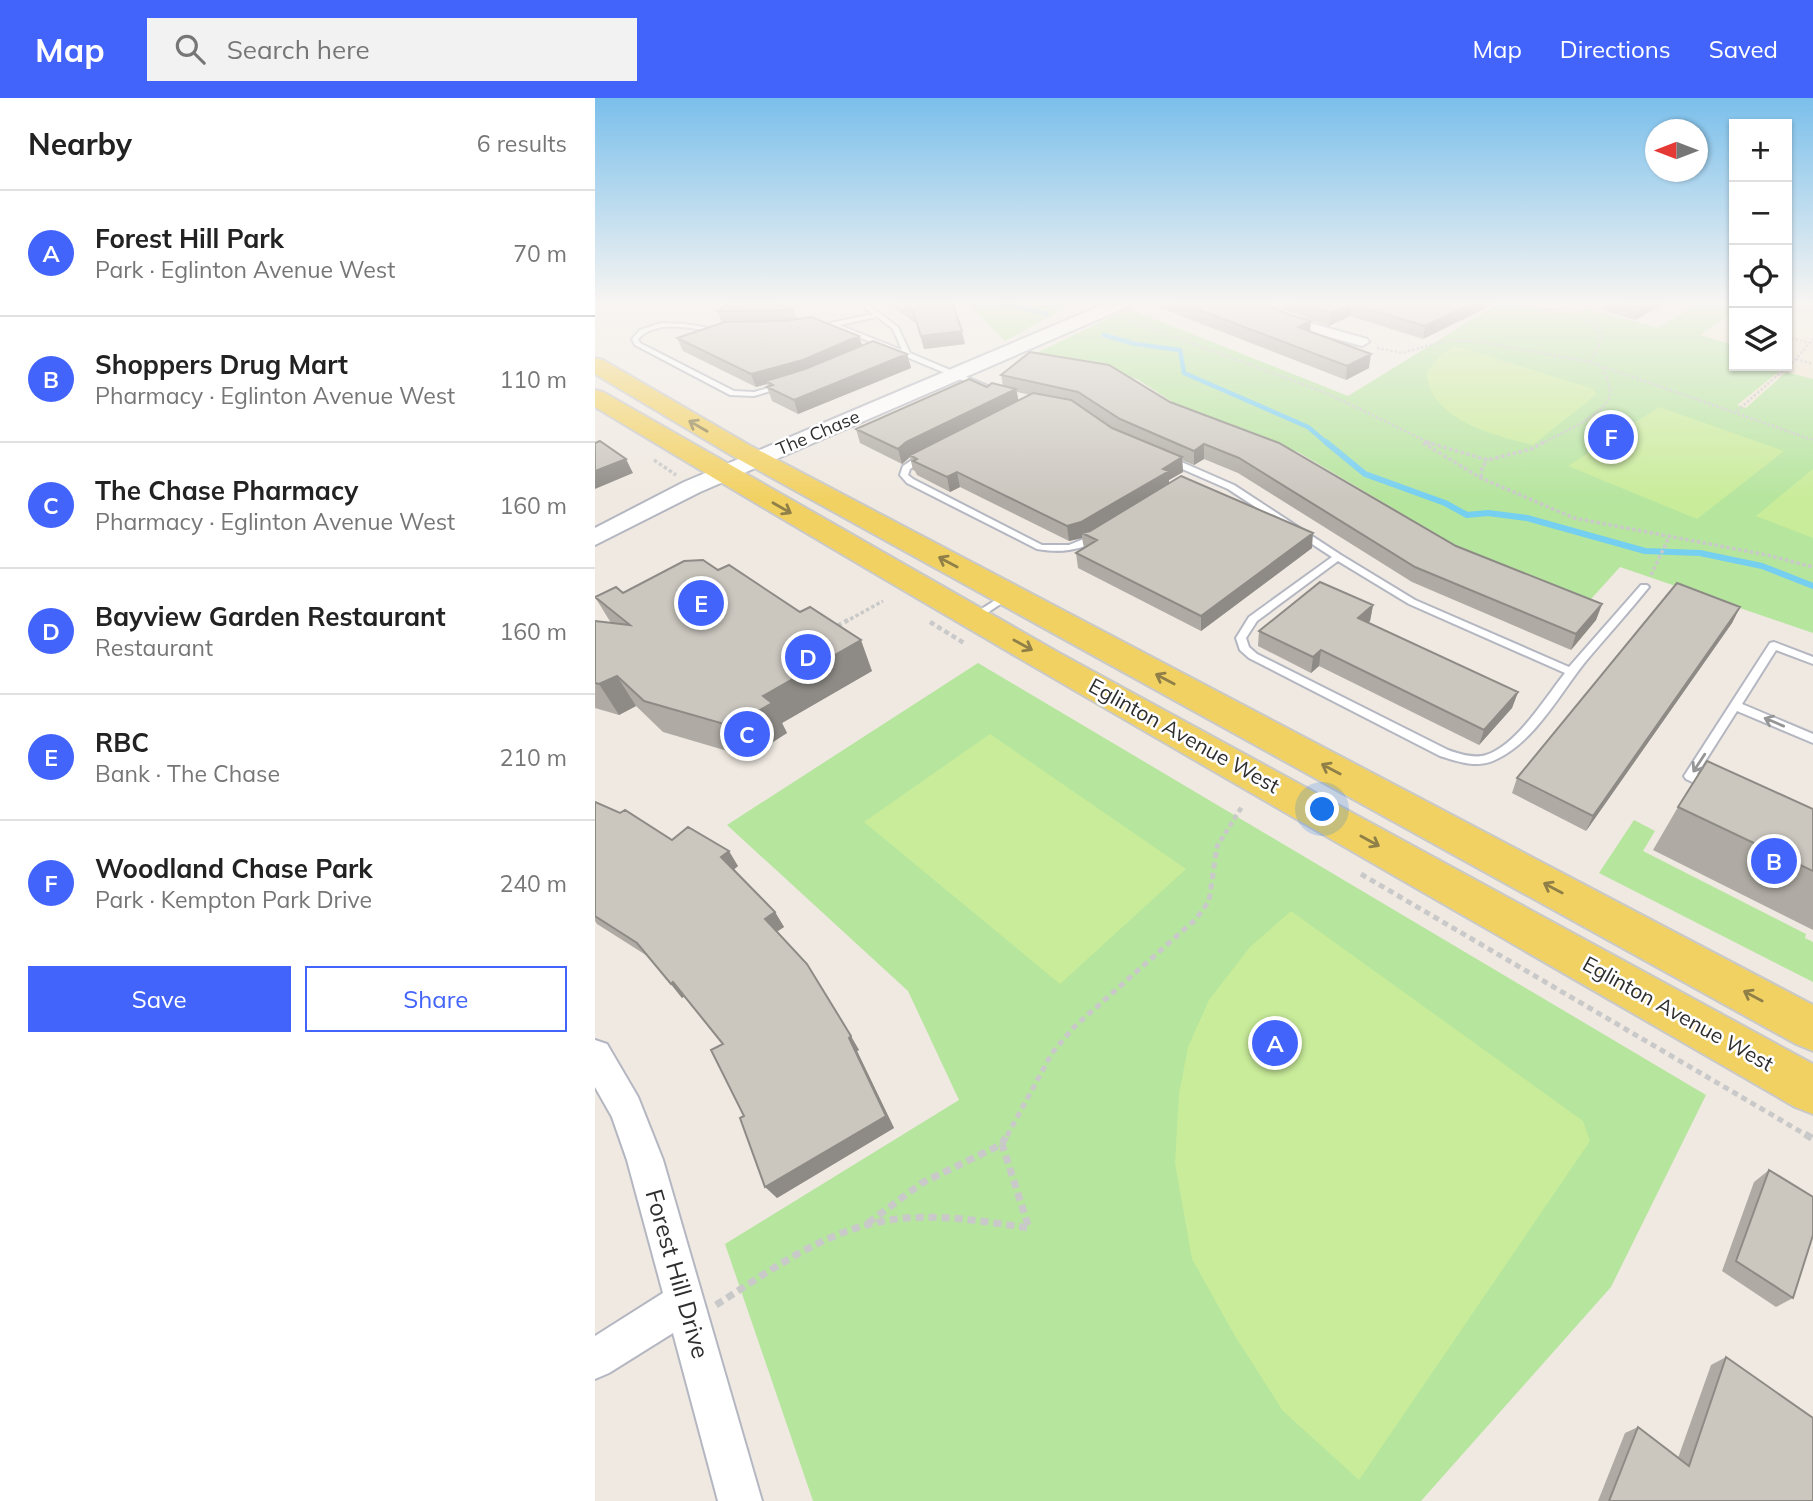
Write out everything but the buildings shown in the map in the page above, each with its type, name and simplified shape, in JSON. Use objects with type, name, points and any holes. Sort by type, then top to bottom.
[{"type":"main road","name":"Eglinton Avenue West","points":[[601,368],[757,460],[1813,1029]]},
{"type":"main road","name":"Eglinton Avenue West","points":[[595,397],[723,474],[974,617],[1813,1090]]},
{"type":"street","name":"The Chase","points":[[595,538],[638,514],[723,474],[968,368]]},
{"type":"street","name":"Forest Hill Drive","points":[[595,1055],[626,1109],[645,1160],[740,1501]]},
{"type":"street","points":[[595,1359],[687,1312]]},
{"type":"lane","points":[[685,368],[733,393],[754,394],[791,382]]},
{"type":"lane","points":[[941,368],[996,391]]},
{"type":"lane","points":[[939,449],[906,468],[904,475],[910,481],[1040,547],[1072,548],[1110,528]]},
{"type":"lane","points":[[1153,453],[1231,487],[1412,602],[1571,671]]},
{"type":"lane","points":[[1189,480],[1201,473]]},
{"type":"lane","points":[[1338,557],[1253,620],[1241,638],[1244,648],[1253,656],[1444,753],[1465,760],[1489,759],[1508,748],[1644,587]]},
{"type":"lane","points":[[974,617],[1008,595]]},
{"type":"lane","points":[[1727,793],[1690,776],[1774,645],[1813,660]]},
{"type":"lane","points":[[1735,706],[1813,739]]},
{"type":"path","points":[[1260,368],[1324,392],[1420,440],[1481,478],[1574,518],[1594,524],[1670,535],[1813,567]]},
{"type":"path","points":[[1420,440],[1488,460],[1531,449],[1597,413],[1609,398],[1610,388],[1603,368]]},
{"type":"path","points":[[1609,368],[1813,440]]},
{"type":"path","points":[[1736,411],[1785,368]]},
{"type":"path","points":[[1481,478],[1482,467],[1488,460]]},
{"type":"path","points":[[1652,574],[1670,535]]},
{"type":"path","points":[[837,626],[883,601]]},
{"type":"path","points":[[868,1223],[922,1183],[1002,1144],[1052,1053],[1075,1027],[1196,919],[1209,901],[1216,847],[1243,804]]},
{"type":"path","points":[[687,1312],[811,1245],[868,1223],[903,1218],[1029,1228],[1002,1144]]},
{"type":"shaded area","points":[[1699,368],[1792,371],[1792,368],[1813,368],[1813,432],[1736,405]]},
{"type":"green space","points":[[1096,368],[1279,368],[1348,396],[1393,368],[1729,368],[1729,371],[1780,371],[1737,405],[1746,408],[1786,372],[1813,379],[1813,633],[1620,567],[1591,599],[1465,551],[1298,452],[1194,416],[1137,379]]},
{"type":"green space","points":[[1430,368],[1528,368],[1593,389],[1597,394],[1533,445],[1492,434],[1452,414],[1433,394],[1426,373]]},
{"type":"green space","points":[[1659,407],[1784,451],[1697,519],[1568,466]]},
{"type":"green space","points":[[1813,469],[1813,538],[1756,516]]},
{"type":"green space","points":[[978,663],[1706,1095],[1611,1287],[1421,1501],[813,1501],[725,1244],[959,1100],[908,991],[727,825]]},
{"type":"green space","points":[[990,734],[1186,869],[1060,984],[864,822]]},
{"type":"green space","points":[[1634,820],[1655,831],[1643,851],[1806,934],[1805,938],[1813,942],[1813,982],[1599,873]]},
{"type":"green space","points":[[1291,911],[1583,1121],[1590,1141],[1359,1480],[1283,1411],[1235,1336],[1192,1259],[1175,1163],[1179,1094],[1188,1047],[1209,1000],[1250,947]]},
{"type":"waterway","points":[[1183,368],[1184,373],[1308,427],[1328,444]]},
{"type":"waterway","points":[[1326,442],[1365,474],[1445,503],[1467,515],[1488,513],[1527,518],[1645,551],[1700,553],[1762,566],[1813,586]]},
{"type":"place","name":"Woodland Chase Park","points":[[1611,437]]},
{"type":"place","name":"RBC","points":[[701,603]]},
{"type":"place","name":"Bayview Garden Restaurant","points":[[808,657]]},
{"type":"place","name":"The Chase Pharmacy","points":[[747,734]]},
{"type":"place","name":"Shoppers Drug Mart","points":[[1774,861]]},
{"type":"place","name":"Forest Hill Park","points":[[1275,1043]]}]
